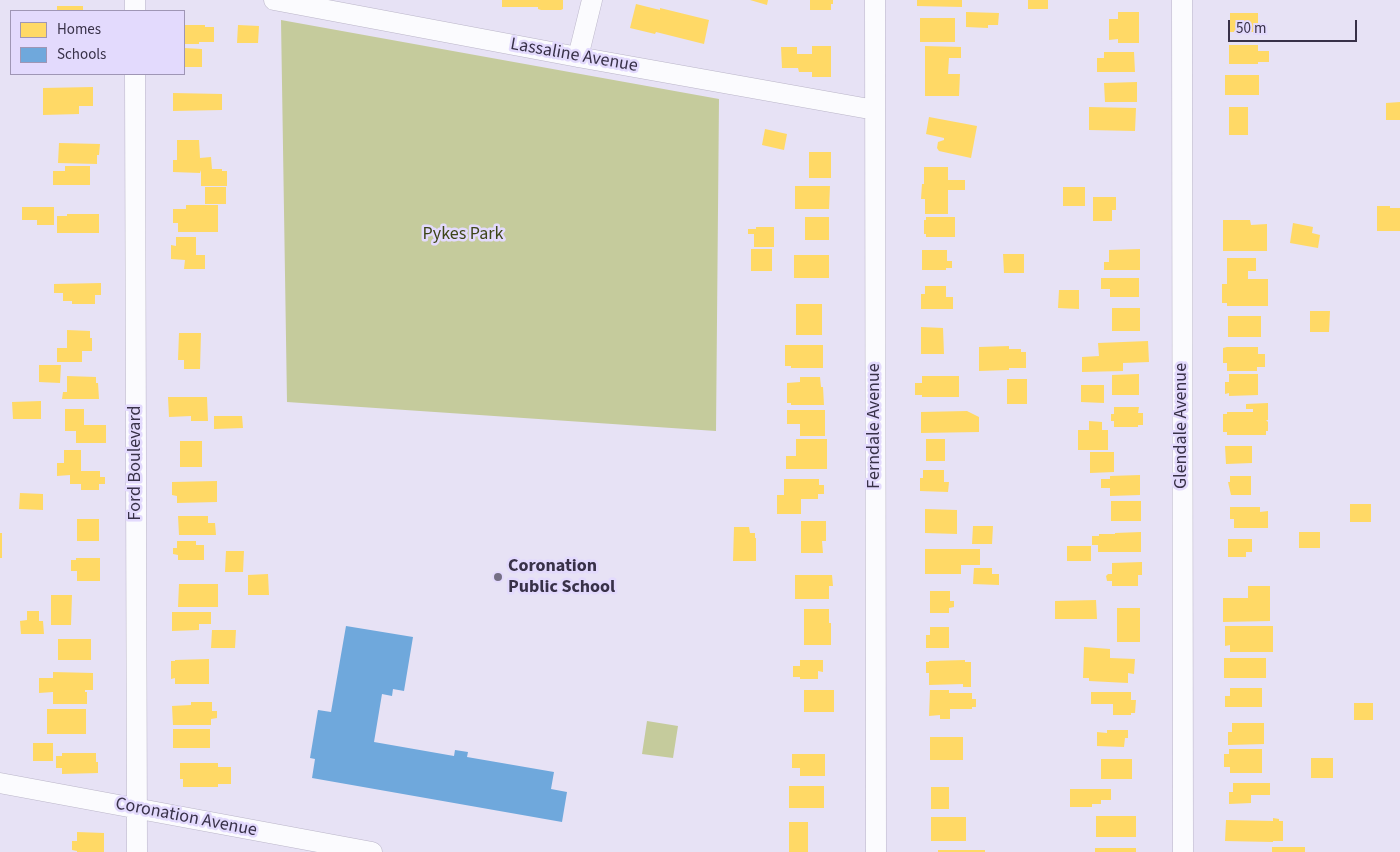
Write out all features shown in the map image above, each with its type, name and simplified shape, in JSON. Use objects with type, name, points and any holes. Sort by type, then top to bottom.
[{"type":"street","name":"Lassaline Avenue","points":[[274,0],[875,110]]},
{"type":"street","points":[[578,57],[592,0]]},
{"type":"street","name":"Ferndale Avenue","points":[[875,0],[876,852]]},
{"type":"street","name":"Glendale Avenue","points":[[1182,0],[1183,852]]},
{"type":"street","name":"Ford Boulevard","points":[[135,75],[137,852]]},
{"type":"street","name":"Coronation Avenue","points":[[0,783],[372,852]]},
{"type":"green space","name":"Pykes Park","points":[[281,20],[719,99],[716,431],[287,402]]},
{"type":"green space","points":[[647,721],[678,726],[673,758],[642,754]]},
{"type":"building: Homes","points":[[502,0],[563,0],[563,9],[541,10],[538,7],[502,7]]},
{"type":"building: Homes","points":[[750,0],[768,0],[767,5]]},
{"type":"building: Homes","points":[[810,0],[833,0],[833,4],[831,4],[831,10],[810,10]]},
{"type":"building: Homes","points":[[917,0],[962,0],[962,7],[917,6]]},
{"type":"building: Homes","points":[[1028,0],[1048,0],[1048,9],[1028,9]]},
{"type":"building: Homes","points":[[636,4],[709,20],[704,44],[656,32],[655,34],[630,28]]},
{"type":"building: Homes","points":[[57,6],[83,6],[83,10],[57,10]]},
{"type":"building: Homes","points":[[966,12],[999,13],[998,25],[988,25],[988,28],[966,27]]},
{"type":"building: Homes","points":[[1118,12],[1139,12],[1139,43],[1118,43],[1118,39],[1109,40],[1109,19],[1118,19]]},
{"type":"building: Homes","points":[[1230,13],[1258,13],[1258,32],[1230,32]]},
{"type":"building: Homes","points":[[920,18],[955,18],[955,42],[920,42]]},
{"type":"building: Homes","points":[[185,25],[214,27],[214,42],[199,42],[199,44],[185,44]]},
{"type":"building: Homes","points":[[238,25],[259,26],[258,43],[237,43]]},
{"type":"building: Homes","points":[[1229,45],[1258,45],[1258,51],[1269,51],[1269,62],[1229,64]]},
{"type":"building: Homes","points":[[812,46],[831,46],[831,77],[812,77],[812,72],[799,72],[798,68],[782,68],[781,47],[797,47],[797,54],[812,54]]},
{"type":"building: Homes","points":[[925,46],[961,47],[961,58],[949,58],[948,74],[960,74],[959,96],[925,96]]},
{"type":"building: Homes","points":[[185,48],[202,49],[202,67],[185,67]]},
{"type":"building: Homes","points":[[1104,52],[1134,52],[1135,72],[1097,72],[1097,58],[1104,58]]},
{"type":"building: Homes","points":[[1225,75],[1259,75],[1259,95],[1225,95]]},
{"type":"building: Homes","points":[[1137,82],[1137,102],[1105,102],[1104,83]]},
{"type":"building: Homes","points":[[93,87],[93,106],[79,106],[79,114],[43,115],[43,88]]},
{"type":"building: Homes","points":[[173,93],[222,94],[222,110],[173,111]]},
{"type":"building: Homes","points":[[1400,102],[1400,120],[1386,120],[1386,103]]},
{"type":"building: Homes","points":[[1089,107],[1136,108],[1135,131],[1089,130]]},
{"type":"building: Homes","points":[[1229,107],[1248,107],[1248,135],[1229,135]]},
{"type":"building: Homes","points":[[929,117],[977,126],[971,158],[939,151],[937,148],[938,142],[944,140],[944,138],[926,134]]},
{"type":"building: Homes","points":[[765,129],[787,134],[784,150],[762,145]]},
{"type":"building: Homes","points":[[177,140],[199,140],[200,158],[211,157],[212,169],[227,171],[227,186],[201,186],[201,170],[200,173],[173,172],[173,160],[177,160]]},
{"type":"building: Homes","points":[[59,143],[100,144],[97,164],[58,163]]},
{"type":"building: Homes","points":[[809,152],[831,152],[831,178],[809,178]]},
{"type":"building: Homes","points":[[65,166],[90,166],[90,185],[53,185],[53,171],[65,171]]},
{"type":"building: Homes","points":[[924,167],[948,167],[948,180],[965,180],[965,190],[948,190],[948,214],[925,214],[925,199],[921,199],[922,184],[924,184]]},
{"type":"building: Homes","points":[[795,186],[830,186],[829,209],[795,209]]},
{"type":"building: Homes","points":[[205,187],[226,187],[226,204],[205,204]]},
{"type":"building: Homes","points":[[1063,187],[1085,187],[1085,206],[1063,206]]},
{"type":"building: Homes","points":[[1093,197],[1116,197],[1116,210],[1112,210],[1112,221],[1093,221]]},
{"type":"building: Homes","points":[[186,205],[218,205],[218,232],[178,232],[178,223],[173,223],[173,209],[186,209]]},
{"type":"building: Homes","points":[[1377,206],[1400,208],[1400,231],[1377,231]]},
{"type":"building: Homes","points":[[22,207],[54,207],[54,225],[37,225],[37,220],[22,220]]},
{"type":"building: Homes","points":[[67,214],[99,214],[99,233],[57,233],[57,216],[67,216]]},
{"type":"building: Homes","points":[[805,217],[829,217],[829,240],[805,240]]},
{"type":"building: Homes","points":[[926,217],[955,217],[955,237],[926,237],[926,234],[924,234],[924,220],[926,220]]},
{"type":"building: Homes","points":[[1223,220],[1250,220],[1251,225],[1267,224],[1267,251],[1223,251]]},
{"type":"building: Homes","points":[[1293,223],[1313,227],[1312,233],[1320,235],[1318,248],[1290,243]]},
{"type":"building: Homes","points":[[756,227],[774,227],[774,247],[754,247],[754,234],[748,234],[748,229],[756,229]]},
{"type":"building: Homes","points":[[176,237],[196,237],[196,255],[205,255],[205,269],[184,269],[185,260],[171,259],[171,245],[176,246]]},
{"type":"building: Homes","points":[[751,249],[772,249],[772,271],[751,271]]},
{"type":"building: Homes","points":[[1140,249],[1140,270],[1104,270],[1104,262],[1109,262],[1109,250]]},
{"type":"building: Homes","points":[[922,250],[947,250],[947,261],[952,261],[952,268],[946,268],[946,270],[922,270]]},
{"type":"building: Homes","points":[[1003,254],[1024,254],[1024,273],[1004,273]]},
{"type":"building: Homes","points":[[794,255],[829,255],[829,278],[794,278]]},
{"type":"building: Homes","points":[[1227,258],[1256,258],[1256,271],[1248,271],[1248,279],[1268,279],[1268,306],[1227,306],[1227,303],[1222,303],[1222,284],[1227,284]]},
{"type":"building: Homes","points":[[1101,278],[1139,278],[1139,297],[1110,297],[1110,289],[1101,289]]},
{"type":"building: Homes","points":[[101,283],[101,295],[95,295],[95,304],[72,304],[72,301],[63,301],[63,293],[54,293],[54,284]]},
{"type":"building: Homes","points":[[925,286],[946,286],[946,297],[953,297],[953,309],[921,309],[921,294],[925,294]]},
{"type":"building: Homes","points":[[1059,290],[1079,290],[1079,309],[1058,308]]},
{"type":"building: Homes","points":[[796,304],[822,304],[822,335],[796,335]]},
{"type":"building: Homes","points":[[1112,308],[1140,308],[1140,331],[1112,331]]},
{"type":"building: Homes","points":[[1310,311],[1330,311],[1329,332],[1310,332]]},
{"type":"building: Homes","points":[[1228,316],[1261,316],[1261,337],[1228,337]]},
{"type":"building: Homes","points":[[921,327],[943,328],[944,354],[921,354]]},
{"type":"building: Homes","points":[[67,330],[90,331],[92,351],[82,351],[82,362],[57,362],[57,348],[67,348]]},
{"type":"building: Homes","points":[[179,333],[201,333],[200,369],[184,369],[184,360],[178,360]]},
{"type":"building: Homes","points":[[1148,341],[1149,362],[1123,363],[1123,371],[1082,372],[1082,357],[1099,356],[1098,343]]},
{"type":"building: Homes","points":[[785,345],[823,345],[823,368],[791,368],[791,366],[785,366]]},
{"type":"building: Homes","points":[[1009,346],[1009,349],[1021,349],[1021,352],[1026,352],[1026,368],[979,371],[979,347]]},
{"type":"building: Homes","points":[[1258,347],[1258,354],[1265,354],[1265,367],[1257,367],[1257,371],[1227,371],[1227,363],[1223,363],[1223,348]]},
{"type":"building: Homes","points":[[39,365],[61,365],[60,383],[39,382]]},
{"type":"building: Homes","points":[[1139,374],[1139,395],[1112,395],[1112,375]]},
{"type":"building: Homes","points":[[1229,374],[1258,374],[1258,395],[1229,396],[1229,393],[1225,394],[1225,382],[1229,382]]},
{"type":"building: Homes","points":[[67,376],[96,377],[99,399],[62,399],[63,392],[67,392]]},
{"type":"building: Homes","points":[[922,376],[959,376],[959,397],[922,397],[922,395],[915,395],[915,383],[922,383]]},
{"type":"building: Homes","points":[[800,377],[820,377],[821,387],[823,387],[824,405],[791,405],[791,403],[787,403],[787,383],[800,382]]},
{"type":"building: Homes","points":[[1007,379],[1027,379],[1027,404],[1007,404]]},
{"type":"building: Homes","points":[[1081,385],[1104,385],[1104,403],[1081,402]]},
{"type":"building: Homes","points":[[168,397],[207,397],[208,421],[191,421],[191,416],[169,417]]},
{"type":"building: Homes","points":[[41,401],[41,419],[13,419],[12,402]]},
{"type":"building: Homes","points":[[1268,403],[1268,420],[1266,420],[1268,422],[1268,431],[1266,431],[1266,435],[1227,435],[1227,432],[1223,432],[1223,414],[1227,414],[1227,412],[1253,412],[1253,409],[1246,409],[1246,404]]},
{"type":"building: Homes","points":[[1114,407],[1139,407],[1138,413],[1143,413],[1143,425],[1138,425],[1138,427],[1114,427],[1114,421],[1111,421],[1111,414],[1114,414]]},
{"type":"building: Homes","points":[[65,409],[84,409],[84,425],[106,425],[106,443],[76,443],[76,431],[65,431]]},
{"type":"building: Homes","points":[[787,410],[825,410],[825,436],[800,436],[800,424],[787,424]]},
{"type":"building: Homes","points":[[967,411],[979,417],[979,432],[921,433],[921,412]]},
{"type":"building: Homes","points":[[214,416],[242,416],[243,428],[214,429]]},
{"type":"building: Homes","points":[[1089,421],[1102,422],[1102,430],[1108,430],[1108,450],[1078,450],[1078,430],[1089,430]]},
{"type":"building: Homes","points":[[796,439],[827,439],[827,469],[786,469],[786,456],[796,456]]},
{"type":"building: Homes","points":[[926,439],[945,439],[945,461],[926,461]]},
{"type":"building: Homes","points":[[180,441],[202,441],[202,467],[180,467]]},
{"type":"building: Homes","points":[[1225,446],[1252,446],[1252,463],[1226,464]]},
{"type":"building: Homes","points":[[64,450],[81,450],[81,471],[100,471],[100,477],[105,477],[105,484],[99,484],[99,490],[81,490],[81,484],[70,484],[70,475],[57,476],[57,463],[64,463]]},
{"type":"building: Homes","points":[[1090,452],[1114,452],[1114,472],[1090,473]]},
{"type":"building: Homes","points":[[923,470],[944,470],[944,482],[949,482],[948,492],[920,491],[920,478],[923,478]]},
{"type":"building: Homes","points":[[1140,475],[1140,495],[1110,496],[1110,488],[1101,488],[1101,479],[1110,479],[1110,476]]},
{"type":"building: Homes","points":[[1230,476],[1251,476],[1251,495],[1231,495],[1228,482],[1230,482]]},
{"type":"building: Homes","points":[[784,479],[819,479],[819,485],[824,485],[824,494],[818,494],[818,499],[801,499],[801,514],[777,514],[777,495],[784,495]]},
{"type":"building: Homes","points":[[217,481],[217,502],[177,503],[177,496],[172,495],[172,482]]},
{"type":"building: Homes","points":[[20,493],[43,494],[43,510],[19,509]]},
{"type":"building: Homes","points":[[1111,501],[1141,501],[1141,521],[1111,521]]},
{"type":"building: Homes","points":[[1350,504],[1371,504],[1371,522],[1350,522]]},
{"type":"building: Homes","points":[[1230,507],[1260,507],[1260,512],[1268,511],[1268,528],[1234,528],[1234,519],[1230,519]]},
{"type":"building: Homes","points":[[925,509],[957,510],[957,534],[925,533]]},
{"type":"building: Homes","points":[[178,516],[208,516],[208,523],[215,523],[216,535],[179,535]]},
{"type":"building: Homes","points":[[77,519],[99,519],[99,541],[77,541]]},
{"type":"building: Homes","points":[[801,521],[826,521],[826,541],[822,541],[823,553],[801,553]]},
{"type":"building: Homes","points":[[973,526],[993,526],[992,544],[972,544]]},
{"type":"building: Homes","points":[[734,527],[749,527],[750,533],[755,533],[756,561],[733,561]]},
{"type":"building: Homes","points":[[1141,532],[1141,552],[1098,552],[1098,545],[1092,545],[1092,536],[1099,536],[1099,534]]},
{"type":"building: Homes","points":[[1299,532],[1320,532],[1320,548],[1299,548]]},
{"type":"building: Homes","points":[[0,533],[2,533],[2,558],[0,558]]},
{"type":"building: Homes","points":[[1228,539],[1252,539],[1252,552],[1246,552],[1246,557],[1228,557]]},
{"type":"building: Homes","points":[[177,541],[196,541],[196,545],[204,545],[204,560],[178,560],[178,555],[173,554],[173,548],[177,548]]},
{"type":"building: Homes","points":[[1067,546],[1091,546],[1091,561],[1067,561]]},
{"type":"building: Homes","points":[[925,549],[980,549],[980,565],[961,565],[961,574],[925,574]]},
{"type":"building: Homes","points":[[226,551],[244,551],[243,572],[225,572]]},
{"type":"building: Homes","points":[[76,558],[100,558],[100,581],[77,581],[77,571],[71,571],[71,560],[76,560]]},
{"type":"building: Homes","points":[[1142,562],[1142,575],[1138,575],[1138,586],[1112,586],[1112,581],[1107,581],[1106,576],[1112,574],[1112,563]]},
{"type":"building: Homes","points":[[974,568],[992,568],[992,574],[999,574],[999,585],[973,584]]},
{"type":"building: Homes","points":[[268,574],[269,595],[248,595],[248,575]]},
{"type":"building: Homes","points":[[795,575],[832,575],[833,586],[829,586],[829,599],[795,599]]},
{"type":"building: Homes","points":[[179,584],[218,584],[218,607],[178,607]]},
{"type":"building: Homes","points":[[1248,586],[1270,586],[1270,621],[1223,622],[1223,598],[1248,598]]},
{"type":"building: Homes","points":[[930,591],[950,591],[950,601],[954,601],[954,607],[949,608],[949,613],[930,613]]},
{"type":"building: Homes","points":[[51,595],[72,595],[71,625],[51,625]]},
{"type":"building: Homes","points":[[1096,600],[1097,619],[1055,619],[1055,601]]},
{"type":"building: Homes","points":[[1117,608],[1140,608],[1140,642],[1117,642]]},
{"type":"building: Homes","points":[[804,609],[829,609],[831,645],[804,645]]},
{"type":"building: Homes","points":[[27,611],[39,611],[39,621],[43,621],[44,634],[21,634],[20,621],[27,620]]},
{"type":"building: Homes","points":[[172,612],[211,612],[211,624],[199,624],[199,630],[172,631]]},
{"type":"building: Homes","points":[[1225,626],[1273,626],[1273,652],[1230,652],[1230,645],[1225,646]]},
{"type":"building: Homes","points":[[930,627],[949,627],[949,648],[926,648],[926,635],[930,635]]},
{"type":"building: Homes","points":[[212,630],[236,630],[235,648],[211,648]]},
{"type":"building: Homes","points":[[58,639],[91,639],[91,660],[58,660]]},
{"type":"building: Homes","points":[[1084,647],[1110,649],[1110,658],[1135,659],[1134,674],[1128,673],[1128,683],[1089,681],[1089,678],[1083,678]]},
{"type":"building: Homes","points":[[1224,658],[1266,658],[1266,678],[1224,678]]},
{"type":"building: Homes","points":[[209,659],[209,684],[175,684],[175,678],[171,679],[171,661]]},
{"type":"building: Homes","points":[[800,660],[823,660],[823,672],[818,671],[818,679],[793,677],[793,666],[800,666]]},
{"type":"building: Homes","points":[[965,660],[965,662],[971,662],[971,687],[963,687],[963,684],[929,685],[929,673],[926,673],[926,662]]},
{"type":"building: Homes","points":[[53,672],[93,673],[93,690],[85,690],[87,692],[87,704],[53,704],[53,692],[39,693],[39,678],[53,678]]},
{"type":"building: Homes","points":[[1230,688],[1262,688],[1262,707],[1225,707],[1225,696],[1230,696]]},
{"type":"building: Homes","points":[[804,690],[834,690],[834,712],[804,712]]},
{"type":"building: Homes","points":[[930,690],[949,690],[949,693],[972,693],[972,699],[976,699],[976,707],[972,707],[972,709],[950,709],[950,719],[940,719],[940,715],[929,716]]},
{"type":"building: Homes","points":[[1091,692],[1131,692],[1131,700],[1136,700],[1135,713],[1131,713],[1131,715],[1113,715],[1113,704],[1091,704]]},
{"type":"building: Homes","points":[[191,702],[212,702],[212,711],[217,711],[217,718],[211,719],[211,725],[173,725],[172,706],[191,705]]},
{"type":"building: Homes","points":[[1354,703],[1373,703],[1373,720],[1354,720]]},
{"type":"building: Homes","points":[[47,709],[86,709],[86,734],[47,734]]},
{"type":"building: Homes","points":[[1232,723],[1264,723],[1264,744],[1228,745],[1228,732],[1232,732]]},
{"type":"building: Homes","points":[[173,729],[210,729],[210,748],[173,748]]},
{"type":"building: Homes","points":[[1107,730],[1128,730],[1128,738],[1125,738],[1124,747],[1097,746],[1097,732],[1107,733]]},
{"type":"building: Homes","points":[[930,737],[963,737],[963,760],[930,760]]},
{"type":"building: Homes","points":[[33,743],[53,743],[53,761],[33,761]]},
{"type":"building: Homes","points":[[1229,749],[1262,749],[1262,773],[1230,773],[1230,767],[1224,767],[1224,754],[1229,754]]},
{"type":"building: Homes","points":[[62,753],[96,753],[98,773],[62,774],[62,768],[56,768],[56,756],[62,756]]},
{"type":"building: Homes","points":[[792,754],[825,754],[825,776],[800,776],[800,768],[792,768]]},
{"type":"building: Homes","points":[[1311,758],[1333,758],[1333,778],[1311,778]]},
{"type":"building: Homes","points":[[1101,759],[1132,759],[1132,779],[1101,779]]},
{"type":"building: Homes","points":[[180,763],[218,763],[218,767],[231,767],[231,784],[218,784],[218,787],[183,787],[183,779],[180,779]]},
{"type":"building: Homes","points":[[1233,783],[1270,783],[1270,795],[1251,795],[1251,803],[1229,804],[1229,792],[1233,792]]},
{"type":"building: Homes","points":[[789,786],[824,786],[824,808],[789,808]]},
{"type":"building: Homes","points":[[931,787],[949,787],[949,809],[931,809]]},
{"type":"building: Homes","points":[[1070,789],[1111,789],[1111,800],[1101,800],[1101,804],[1092,804],[1092,807],[1070,807]]},
{"type":"building: Homes","points":[[1096,816],[1136,816],[1136,837],[1096,837]]},
{"type":"building: Homes","points":[[931,817],[966,817],[966,841],[931,841]]},
{"type":"building: Homes","points":[[1273,818],[1283,821],[1283,841],[1225,841],[1226,820],[1273,821]]},
{"type":"building: Homes","points":[[789,822],[808,822],[808,852],[789,852]]},
{"type":"building: Homes","points":[[77,832],[104,833],[104,852],[77,852],[72,850],[72,841],[77,841]]},
{"type":"building: Homes","points":[[1272,847],[1305,847],[1305,852],[1272,852]]},
{"type":"building: Homes","points":[[1095,848],[1136,848],[1136,852],[1095,852]]},
{"type":"building: Homes","points":[[938,850],[985,850],[985,852],[938,852]]},
{"type":"building: Schools","points":[[346,626],[413,637],[404,691],[393,689],[392,696],[382,694],[374,742],[454,756],[455,750],[468,752],[467,757],[554,772],[551,789],[567,792],[562,822],[312,778],[315,759],[310,758],[318,710],[331,712]]},
{"type":"place","name":"Coronation Public School","points":[[498,577]]}]
